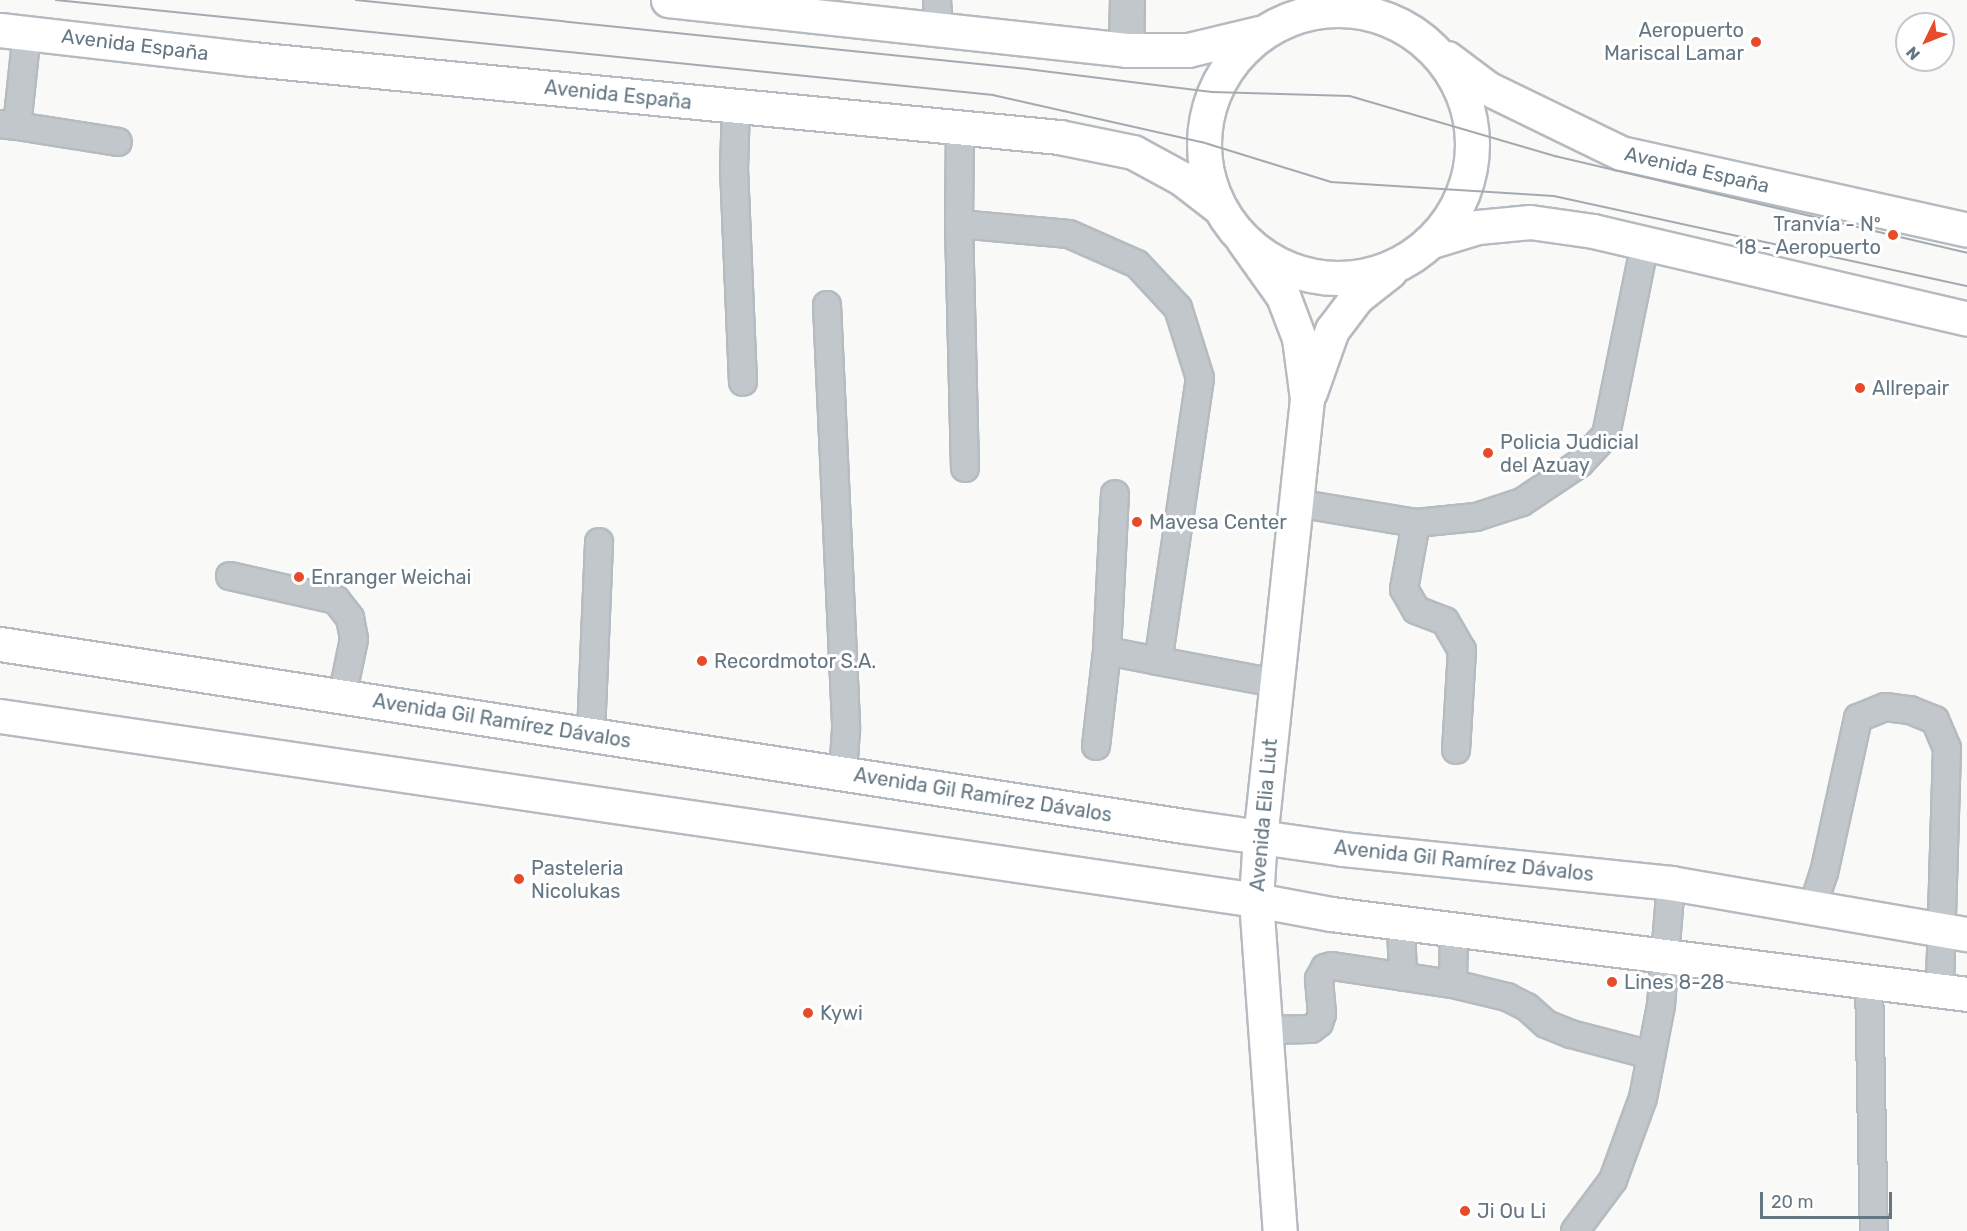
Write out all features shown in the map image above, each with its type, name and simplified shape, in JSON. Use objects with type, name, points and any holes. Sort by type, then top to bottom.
[{"type":"main road","points":[[668,0],[938,14],[1126,50],[1188,50],[1261,33],[1298,14],[1340,9],[1381,16],[1418,36],[1446,63],[1464,97],[1475,131],[1466,191],[1452,217],[1432,241]]},
{"type":"main road","name":"Avenida España","points":[[14,31],[252,59],[1059,138],[1133,152],[1181,178],[1220,208]]},
{"type":"main road","points":[[1220,208],[1206,171],[1202,142],[1212,92],[1232,60],[1261,33]]},
{"type":"main road","name":"Avenida España","points":[[1418,36],[1488,88],[1621,153],[1967,230]]},
{"type":"main road","name":"Avenida Elia Liut","points":[[1220,208],[1283,296],[1299,338],[1307,399],[1260,836],[1256,900],[1280,1231]]},
{"type":"main road","points":[[1432,241],[1478,226],[1530,222],[1593,231],[1967,319]]},
{"type":"main road","points":[[1244,240],[1278,264],[1318,277],[1360,277],[1400,264]]},
{"type":"main road","name":"Avenida Elia Liut","points":[[1307,399],[1332,330],[1357,297],[1432,241]]},
{"type":"main road","name":"Avenida Gil Ramírez Dávalos","points":[[0,644],[1343,849],[1671,883],[1954,932]]},
{"type":"main road","points":[[0,716],[1401,923],[1954,992]]},
{"type":"street","points":[[1126,50],[1127,0]]},
{"type":"lane","points":[[14,31],[8,125],[118,142]]},
{"type":"lane","points":[[736,106],[734,168],[743,382]]},
{"type":"lane","points":[[960,128],[958,224],[965,468]]},
{"type":"lane","points":[[958,224],[1070,234],[1137,264],[1178,308],[1200,378],[1158,661]]},
{"type":"lane","points":[[1296,503],[1416,523],[1476,517],[1522,502],[1580,463],[1606,435],[1645,243]]},
{"type":"lane","points":[[828,305],[846,729],[843,774]]},
{"type":"lane","points":[[1096,746],[1107,651],[1115,494]]},
{"type":"lane","points":[[1416,523],[1404,589],[1416,610],[1445,621],[1462,650],[1456,750]]},
{"type":"lane","points":[[591,735],[599,542]]},
{"type":"lane","points":[[230,576],[336,600],[350,618],[354,639],[342,696]]},
{"type":"lane","points":[[1107,651],[1276,683]]},
{"type":"lane","points":[[1813,906],[1824,873],[1858,718],[1884,707],[1910,710],[1935,720],[1947,748],[1954,992]]},
{"type":"lane","points":[[1575,1231],[1613,1180],[1643,1098],[1661,1005],[1671,883]]},
{"type":"lane","points":[[1401,923],[1403,977]]},
{"type":"lane","points":[[1453,984],[1454,930]]},
{"type":"lane","points":[[1267,1030],[1311,1029],[1319,1023],[1322,1014],[1319,979],[1325,968],[1332,966],[1453,984],[1507,997],[1527,1007],[1546,1024],[1571,1035],[1651,1055]]},
{"type":"lane","points":[[1869,980],[1874,1231]]},
{"type":"tram line","points":[[56,0],[993,95],[1202,142],[1331,182],[1554,196],[1967,286]]},
{"type":"tram line","points":[[356,0],[1027,69],[1212,92],[1350,96],[1555,156],[1967,253]]},
{"type":"place","name":"Aeropuerto Mariscal Lamar","points":[[1756,42]]},
{"type":"place","name":"Tranvía - Nº 18 - Aeropuerto","points":[[1893,235]]},
{"type":"place","name":"Allrepair","points":[[1860,388]]},
{"type":"place","name":"Policia Judicial del Azuay","points":[[1488,453]]},
{"type":"place","name":"Mavesa Center","points":[[1137,522]]},
{"type":"place","name":"Enranger Weichai","points":[[299,577]]},
{"type":"place","name":"Recordmotor S.A.","points":[[702,661]]},
{"type":"place","name":"Pasteleria Nicolukas","points":[[519,879]]},
{"type":"place","name":"Lines 8-28","points":[[1612,982]]},
{"type":"place","name":"Kywi","points":[[808,1013]]},
{"type":"place","name":"Ji Ou Li","points":[[1465,1211]]}]
